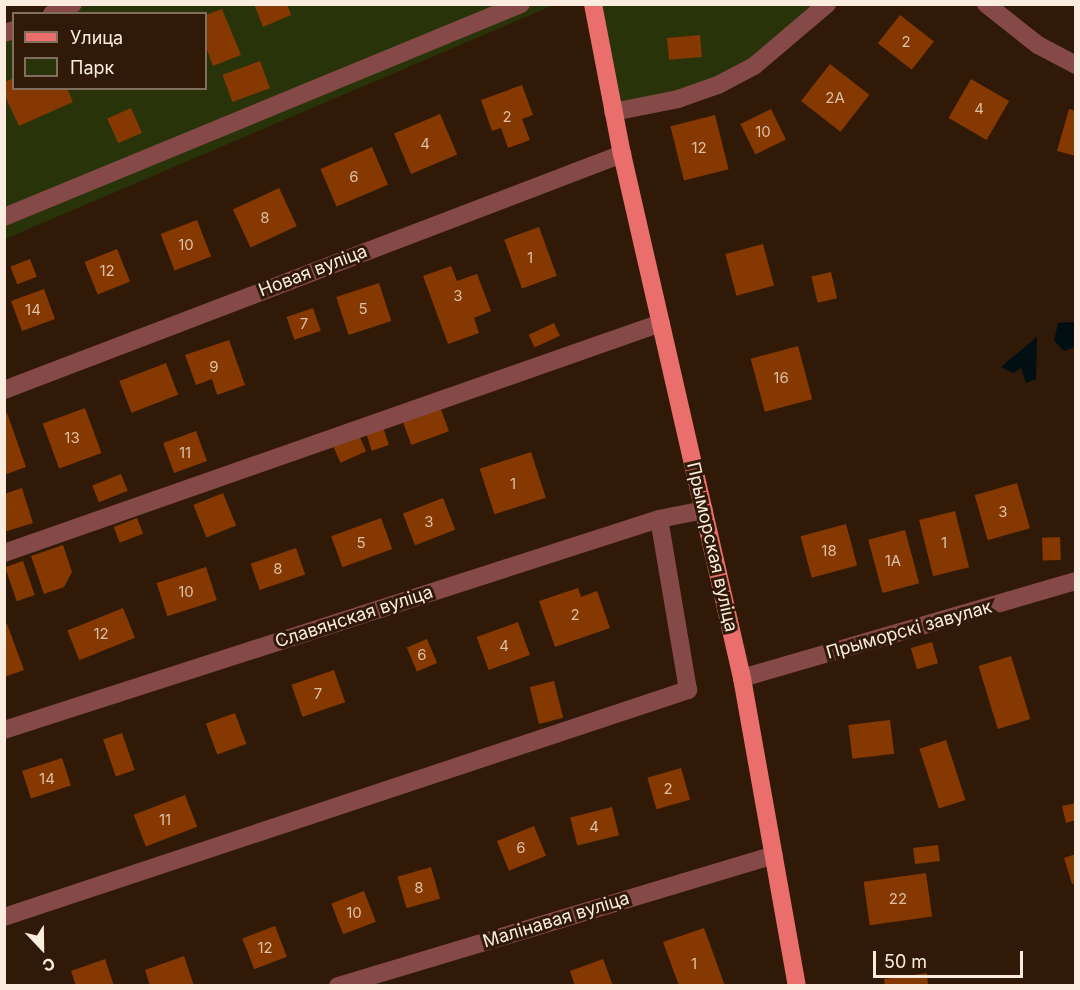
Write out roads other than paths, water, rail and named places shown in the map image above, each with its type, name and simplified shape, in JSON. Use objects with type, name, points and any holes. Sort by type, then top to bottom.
[{"type":"main road","name":"Прыморская вуліца","points":[[593,4],[622,154],[742,678],[798,986]]},
{"type":"street","points":[[56,12],[73,4]]},
{"type":"street","points":[[4,217],[521,4]]},
{"type":"street","points":[[614,112],[678,99],[718,85],[754,66],[827,4]]},
{"type":"street","points":[[986,4],[1038,45],[1076,65]]},
{"type":"street","name":"Новая вуліца","points":[[4,390],[622,154]]},
{"type":"street","points":[[4,553],[661,323]]},
{"type":"street","name":"Славянская вуліца","points":[[4,730],[658,519],[704,510]]},
{"type":"street","points":[[4,917],[688,690],[658,519]]},
{"type":"street","name":"Прыморскі завулак","points":[[742,678],[1076,581]]},
{"type":"street","name":"Малінавая вуліца","points":[[338,986],[774,855]]}]
